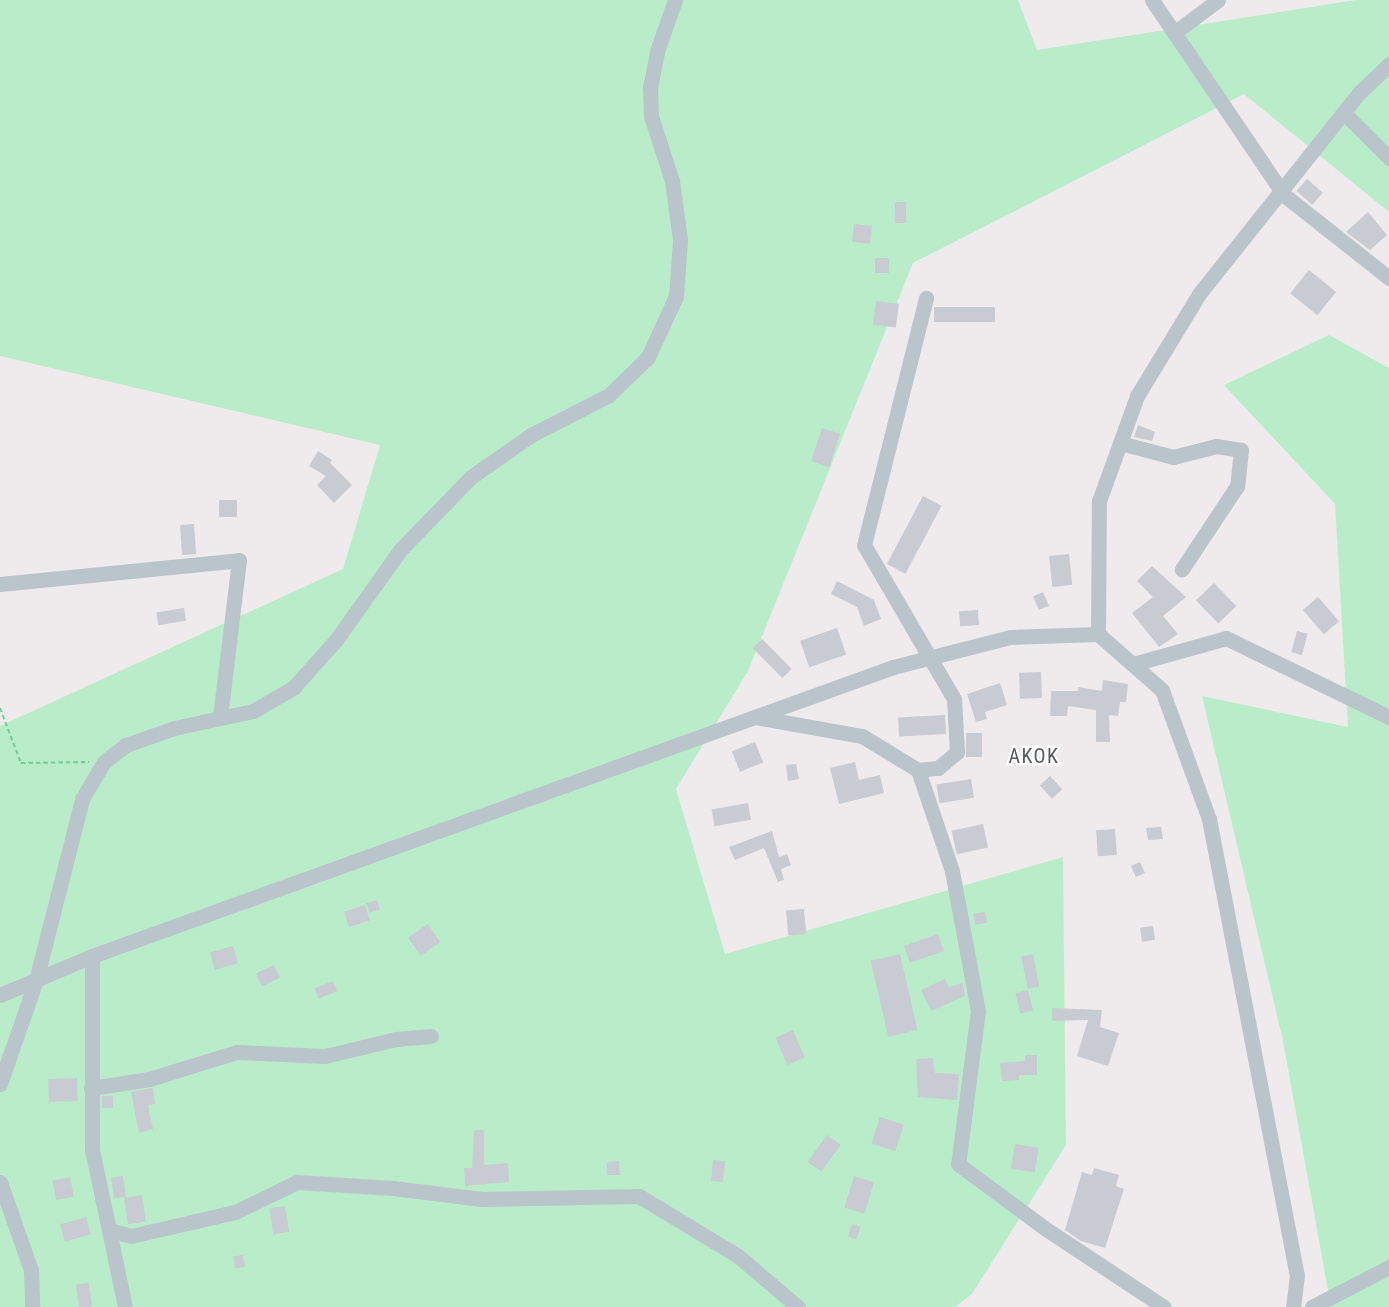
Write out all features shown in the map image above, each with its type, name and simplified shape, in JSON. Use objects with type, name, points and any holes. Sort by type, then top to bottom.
[{"type":"street","points":[[0,1084],[36,980],[82,800],[104,762],[126,744],[174,728],[253,711],[293,688],[336,640],[401,549],[471,477],[531,435],[609,395],[648,357],[676,296],[680,240],[672,181],[651,116],[650,88],[657,51],[675,0]]},
{"type":"street","points":[[1152,0],[1281,191],[1389,278]]},
{"type":"street","points":[[1174,33],[1218,0]]},
{"type":"street","points":[[1098,634],[1100,501],[1137,396],[1199,294],[1344,113],[1389,64]]},
{"type":"street","points":[[1344,113],[1389,158]]},
{"type":"street","points":[[754,717],[862,736],[918,770],[939,768],[957,752],[954,699],[864,545],[926,298]]},
{"type":"street","points":[[1120,443],[1173,457],[1216,446],[1241,450],[1237,486],[1182,569]]},
{"type":"street","points":[[0,584],[239,560],[220,718]]},
{"type":"street","points":[[0,995],[92,956],[892,666],[1010,637],[1098,634],[1162,690],[1209,819],[1297,1275],[1293,1307]]},
{"type":"street","points":[[1133,664],[1226,638],[1389,717]]},
{"type":"street","points":[[918,770],[952,872],[978,1011],[958,1164],[1046,1229],[1164,1307]]},
{"type":"street","points":[[92,956],[92,1150],[125,1307]]},
{"type":"street","points":[[91,1088],[149,1079],[237,1052],[325,1056],[396,1040],[432,1036]]},
{"type":"street","points":[[0,1182],[31,1270],[32,1307]]},
{"type":"street","points":[[109,1230],[131,1236],[235,1212],[297,1182],[393,1188],[482,1199],[639,1196],[738,1256],[798,1307]]},
{"type":"street","points":[[1311,1307],[1389,1267]]},
{"type":"path","points":[[0,708],[21,763],[104,762]]},
{"type":"green space","points":[[0,0],[1018,0],[1037,50],[1356,0],[1389,0],[1389,212],[1244,94],[913,263],[748,671],[676,789],[725,954],[1063,857],[1066,1145],[972,1294],[955,1307],[0,1307],[0,726],[343,569],[380,445],[0,356]]},
{"type":"green space","points":[[1329,335],[1389,368],[1389,1307],[1331,1307],[1283,1041],[1202,696],[1348,727],[1335,504],[1224,385]]},
{"type":"building","points":[[1307,179],[1323,193],[1312,205],[1297,191]]},
{"type":"building","points":[[895,202],[906,202],[906,223],[895,223]]},
{"type":"building","points":[[1368,212],[1387,235],[1370,250],[1346,232]]},
{"type":"building","points":[[854,224],[872,226],[870,244],[852,242]]},
{"type":"building","points":[[875,258],[889,258],[889,273],[875,273]]},
{"type":"building","points":[[1309,270],[1336,292],[1317,315],[1290,293]]},
{"type":"building","points":[[876,301],[899,304],[896,328],[873,325]]},
{"type":"building","points":[[934,307],[995,307],[995,322],[934,322]]},
{"type":"building","points":[[1138,425],[1155,432],[1152,441],[1134,437]]},
{"type":"building","points":[[822,428],[840,434],[829,467],[811,461]]},
{"type":"building","points":[[318,451],[332,460],[330,463],[352,485],[334,503],[317,485],[326,476],[309,466]]},
{"type":"building","points":[[923,496],[942,506],[905,574],[887,564]]},
{"type":"building","points":[[219,500],[237,500],[237,517],[219,517]]},
{"type":"building","points":[[194,524],[196,554],[182,555],[180,525]]},
{"type":"building","points":[[1069,554],[1072,585],[1052,587],[1049,556]]},
{"type":"building","points":[[1152,566],[1186,597],[1163,616],[1178,634],[1159,647],[1132,613],[1153,597],[1137,581]]},
{"type":"building","points":[[837,581],[874,600],[881,619],[864,626],[857,607],[831,594]]},
{"type":"building","points":[[1214,583],[1236,606],[1218,623],[1196,600]]},
{"type":"building","points":[[1043,592],[1049,606],[1039,610],[1033,596]]},
{"type":"building","points":[[1318,597],[1339,621],[1324,634],[1303,610]]},
{"type":"building","points":[[184,608],[186,621],[158,625],[156,612]]},
{"type":"building","points":[[978,610],[979,625],[960,626],[959,611]]},
{"type":"building","points":[[837,628],[846,654],[809,667],[800,641]]},
{"type":"building","points":[[1297,631],[1308,634],[1302,655],[1291,652]]},
{"type":"building","points":[[762,639],[792,669],[783,678],[753,648]]},
{"type":"building","points":[[1041,672],[1042,698],[1020,699],[1019,673]]},
{"type":"building","points":[[1103,680],[1128,684],[1126,702],[1120,702],[1118,716],[1109,715],[1110,742],[1096,742],[1096,710],[1068,706],[1067,716],[1050,716],[1051,691],[1078,691],[1078,687],[1102,691]]},
{"type":"building","points":[[1000,683],[1007,705],[985,712],[987,719],[976,722],[967,694]]},
{"type":"building","points":[[945,715],[946,734],[899,736],[898,717]]},
{"type":"building","points":[[966,733],[982,733],[982,757],[966,757]]},
{"type":"building","points":[[755,742],[763,762],[740,772],[732,751]]},
{"type":"building","points":[[855,762],[859,780],[880,775],[884,793],[839,804],[830,768]]},
{"type":"building","points":[[796,764],[799,779],[788,781],[786,765]]},
{"type":"building","points":[[1050,776],[1062,789],[1052,799],[1040,786]]},
{"type":"building","points":[[971,779],[974,798],[939,803],[936,784]]},
{"type":"building","points":[[748,803],[751,820],[715,826],[712,809]]},
{"type":"building","points":[[983,824],[988,847],[957,854],[952,831]]},
{"type":"building","points":[[1161,827],[1163,839],[1148,840],[1146,828]]},
{"type":"building","points":[[1115,829],[1117,855],[1098,856],[1096,830]]},
{"type":"building","points":[[772,831],[779,857],[787,854],[791,865],[781,869],[784,880],[778,882],[764,848],[735,860],[729,847]]},
{"type":"building","points":[[1140,862],[1145,873],[1136,877],[1131,866]]},
{"type":"building","points":[[377,900],[380,910],[369,913],[366,903]]},
{"type":"building","points":[[365,905],[370,920],[349,927],[344,912]]},
{"type":"building","points":[[804,909],[806,934],[788,935],[786,911]]},
{"type":"building","points":[[985,912],[987,923],[975,925],[973,914]]},
{"type":"building","points":[[428,924],[440,942],[420,956],[408,937]]},
{"type":"building","points":[[1153,926],[1155,940],[1142,942],[1140,928]]},
{"type":"building","points":[[938,934],[944,951],[910,963],[904,946]]},
{"type":"building","points":[[233,946],[238,963],[215,970],[210,953]]},
{"type":"building","points":[[900,954],[918,1030],[888,1037],[871,961]]},
{"type":"building","points":[[1033,954],[1039,986],[1028,989],[1021,956]]},
{"type":"building","points":[[274,965],[280,978],[262,986],[256,973]]},
{"type":"building","points":[[945,979],[949,987],[963,983],[965,996],[931,1011],[921,990]]},
{"type":"building","points":[[333,981],[337,991],[319,999],[314,988]]},
{"type":"building","points":[[1028,990],[1033,1010],[1020,1014],[1015,993]]},
{"type":"building","points":[[1052,1008],[1102,1010],[1100,1027],[1119,1033],[1108,1066],[1077,1056],[1088,1020],[1052,1021]]},
{"type":"building","points":[[793,1030],[805,1058],[787,1065],[776,1037]]},
{"type":"building","points":[[1025,1055],[1037,1055],[1037,1075],[1019,1075],[1019,1080],[1002,1081],[1000,1063],[1025,1061]]},
{"type":"building","points":[[933,1058],[935,1073],[959,1074],[957,1100],[918,1097],[916,1059]]},
{"type":"building","points":[[77,1078],[78,1101],[49,1102],[48,1079]]},
{"type":"building","points":[[153,1088],[155,1104],[148,1105],[153,1129],[139,1133],[131,1092]]},
{"type":"building","points":[[102,1096],[113,1096],[113,1108],[102,1108]]},
{"type":"building","points":[[880,1117],[904,1125],[895,1151],[871,1144]]},
{"type":"building","points":[[474,1130],[484,1130],[484,1165],[508,1163],[509,1182],[465,1186],[464,1168],[472,1168]]},
{"type":"building","points":[[827,1135],[841,1145],[821,1172],[808,1162]]},
{"type":"building","points":[[1015,1144],[1039,1148],[1035,1172],[1011,1169]]},
{"type":"building","points":[[713,1160],[725,1161],[723,1182],[711,1181]]},
{"type":"building","points":[[619,1161],[620,1175],[607,1175],[607,1162]]},
{"type":"building","points":[[1094,1168],[1119,1175],[1116,1186],[1124,1189],[1105,1248],[1081,1241],[1065,1230],[1082,1172],[1092,1175]]},
{"type":"building","points":[[123,1176],[126,1197],[114,1198],[111,1178]]},
{"type":"building","points":[[854,1176],[874,1182],[864,1214],[844,1208]]},
{"type":"building","points":[[70,1177],[74,1197],[56,1200],[52,1180]]},
{"type":"building","points":[[142,1195],[146,1222],[128,1224],[124,1198]]},
{"type":"building","points":[[285,1206],[289,1232],[273,1234],[269,1209]]},
{"type":"building","points":[[86,1217],[91,1234],[65,1242],[60,1224]]},
{"type":"building","points":[[852,1224],[861,1227],[857,1239],[848,1236]]},
{"type":"building","points":[[243,1255],[245,1267],[235,1268],[233,1257]]},
{"type":"building","points":[[89,1283],[92,1307],[79,1307],[76,1285]]},
{"type":"district","name":"AKOK","points":[[1034,756]]}]
